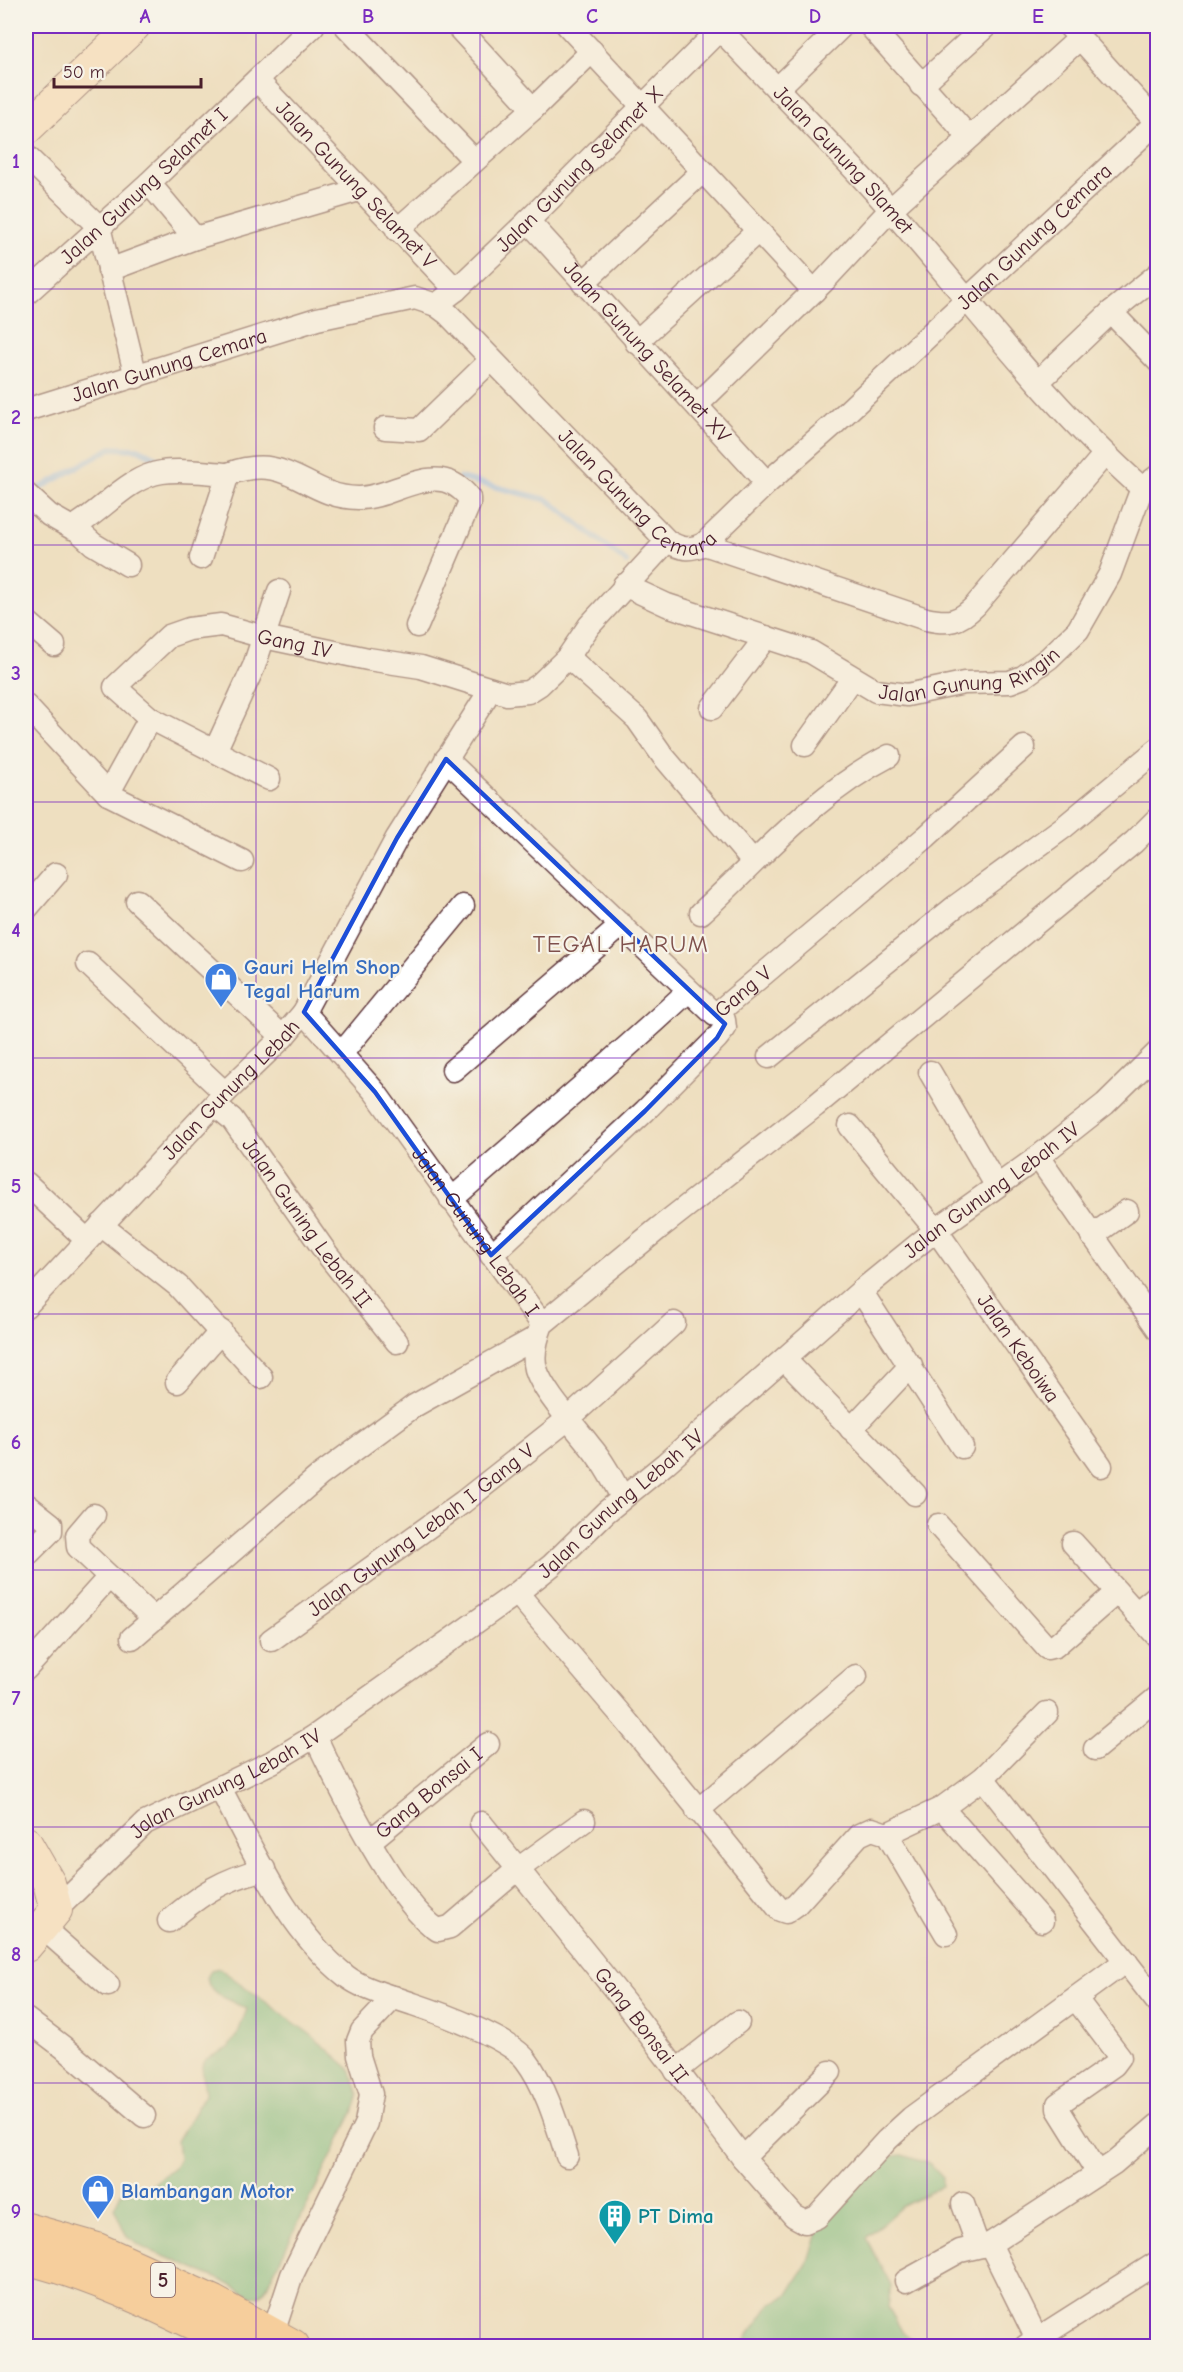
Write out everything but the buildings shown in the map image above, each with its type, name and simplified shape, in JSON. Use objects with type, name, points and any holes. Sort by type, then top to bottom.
[{"type":"highway","name":"5","points":[[26,2229],[96,2249],[213,2302],[283,2340]]},
{"type":"highway","name":"5","points":[[26,2258],[79,2274],[149,2302],[241,2346]]},
{"type":"street","points":[[26,129],[134,26]]},
{"type":"street","name":"Jalan Gunung Selamet I","points":[[26,294],[150,183],[313,26]]},
{"type":"street","points":[[346,26],[474,160]]},
{"type":"street","points":[[457,26],[533,109]]},
{"type":"street","points":[[568,26],[814,291]]},
{"type":"street","points":[[777,89],[842,26]]},
{"type":"street","points":[[870,26],[969,137]]},
{"type":"street","points":[[921,85],[986,26]]},
{"type":"street","name":"Jalan Gunung Slamet","points":[[719,27],[891,210],[1038,382],[1104,455],[1150,482]]},
{"type":"street","name":"Jalan Gunung Selamet X","points":[[436,305],[456,290],[528,221],[644,107],[719,27]]},
{"type":"street","points":[[697,405],[814,291],[891,210],[1075,32],[1157,123]]},
{"type":"street","points":[[397,231],[533,109],[592,51]]},
{"type":"street","name":"Jalan Gunung Selamet V","points":[[257,80],[397,231],[456,290]]},
{"type":"street","name":"Jalan Gunung Cemara","points":[[26,410],[317,319],[415,298],[436,305],[667,541],[688,549],[704,544],[1157,123]]},
{"type":"street","points":[[26,156],[99,227],[136,377]]},
{"type":"street","points":[[583,283],[703,171]]},
{"type":"street","points":[[150,183],[195,238]]},
{"type":"street","points":[[109,270],[195,238],[360,190]]},
{"type":"street","name":"Jalan Gunung Selamet XV","points":[[528,221],[767,483]]},
{"type":"street","points":[[636,342],[758,231]]},
{"type":"street","points":[[1038,382],[1111,312],[1158,274]]},
{"type":"street","points":[[1111,312],[1158,361]]},
{"type":"street","points":[[385,428],[419,430],[491,360]]},
{"type":"street","points":[[704,544],[926,620],[944,623],[956,621],[975,606],[1104,455]]},
{"type":"street","points":[[28,500],[67,527],[74,527],[150,475],[163,472],[228,474],[244,468],[273,467],[318,488],[358,498],[374,496],[423,479],[459,488],[469,498],[469,504],[417,626]]},
{"type":"street","points":[[201,558],[228,474]]},
{"type":"street","name":"Jalan Gunung Ringin","points":[[633,577],[667,605],[811,652],[852,679],[876,691],[907,695],[948,685],[1010,682],[1023,677],[1049,658],[1078,630],[1110,574],[1150,482]]},
{"type":"street","points":[[74,527],[93,544],[128,565]]},
{"type":"street","name":"Gang IV","points":[[150,718],[115,687],[169,636],[189,629],[221,625],[264,637],[368,659],[421,667],[507,694],[528,692],[539,685],[568,657],[589,626],[667,541]]},
{"type":"street","points":[[215,751],[254,666],[279,591]]},
{"type":"street","points":[[26,621],[54,645]]},
{"type":"street","points":[[712,708],[766,637]]},
{"type":"street","points":[[568,657],[637,719],[663,756],[753,862]]},
{"type":"street","points":[[805,745],[852,679]]},
{"type":"street","name":"Jalan Gunung Lebah","points":[[26,1306],[220,1099],[283,1037],[304,1012],[397,838],[491,689]]},
{"type":"street","points":[[26,705],[108,794],[242,861]]},
{"type":"street","points":[[108,794],[150,718],[269,779]]},
{"type":"street","name":"Gang V","points":[[446,759],[622,926],[687,992],[713,1014],[718,1015],[926,837],[1024,747]]},
{"type":"street","points":[[769,1057],[956,906],[1064,827],[1158,749]]},
{"type":"street","points":[[701,914],[753,862],[844,782],[889,756]]},
{"type":"street","points":[[132,1638],[294,1496],[414,1406],[540,1330],[659,1228],[815,1106],[1134,842],[1158,818]]},
{"type":"street","points":[[26,909],[56,874]]},
{"type":"street","points":[[136,901],[283,1037]]},
{"type":"street","points":[[342,1053],[463,906]]},
{"type":"street","points":[[453,1070],[622,926]]},
{"type":"street","name":"Jalan Guning Lebah II","points":[[88,964],[220,1099],[327,1254],[397,1342]]},
{"type":"street","points":[[451,1200],[545,1115],[642,1035],[687,992]]},
{"type":"street","name":"Jalan Gunung Lebah I","points":[[304,1012],[375,1092],[491,1255],[540,1330],[536,1368],[568,1419],[592,1448],[622,1497]]},
{"type":"street","points":[[491,1255],[645,1111],[717,1038],[725,1028],[724,1020],[718,1015]]},
{"type":"street","name":"Jalan Gunung Lebah IV","points":[[41,1928],[145,1823],[220,1788],[315,1736],[517,1593],[552,1565],[622,1497],[665,1464],[861,1291],[936,1230],[1038,1157],[1105,1104],[1158,1052]]},
{"type":"street","points":[[930,1072],[996,1185]]},
{"type":"street","name":"Jalan Keboiwa","points":[[850,1126],[936,1230],[1101,1466]]},
{"type":"street","points":[[1038,1157],[1158,1329]]},
{"type":"street","points":[[26,1183],[94,1232],[178,1286],[261,1377]]},
{"type":"street","points":[[1092,1236],[1127,1211]]},
{"type":"street","points":[[861,1291],[962,1447]]},
{"type":"street","name":"Jalan Gunung Lebah I Gang V","points":[[271,1640],[463,1502],[568,1419],[674,1323]]},
{"type":"street","points":[[177,1382],[221,1331]]},
{"type":"street","points":[[784,1360],[915,1494]]},
{"type":"street","points":[[850,1429],[911,1365]]},
{"type":"street","points":[[26,1556],[51,1531],[51,1524],[27,1505]]},
{"type":"street","points":[[94,1515],[77,1535],[76,1541],[84,1553],[153,1618]]},
{"type":"street","points":[[938,1525],[1047,1648],[1055,1646],[1117,1592]]},
{"type":"street","points":[[1073,1543],[1158,1637]]},
{"type":"street","points":[[26,1669],[109,1577]]},
{"type":"street","points":[[517,1593],[635,1731],[697,1811],[780,1910],[786,1912],[796,1905],[859,1835],[872,1829],[887,1834],[946,1934]]},
{"type":"street","points":[[1136,1613],[1158,1595]]},
{"type":"street","points":[[697,1811],[856,1676]]},
{"type":"street","points":[[1095,1749],[1158,1697]]},
{"type":"street","points":[[887,1834],[942,1809],[983,1778],[1047,1713]]},
{"type":"street","points":[[315,1736],[370,1841],[409,1901],[426,1922],[438,1930],[450,1927],[518,1869],[584,1821]]},
{"type":"street","name":"Gang Bonsai I","points":[[370,1841],[488,1744]]},
{"type":"street","points":[[983,1778],[1158,2003]]},
{"type":"street","points":[[220,1788],[264,1869],[308,1936],[328,1961],[349,1978],[436,2012],[491,2037],[525,2059],[555,2119],[567,2156]]},
{"type":"street","points":[[942,1809],[1042,1920]]},
{"type":"street","name":"Gang Bonsai II","points":[[481,1823],[624,2001],[743,2158],[794,2216],[805,2222],[817,2217],[887,2140],[911,2118],[1076,1999]]},
{"type":"street","points":[[26,1843],[49,1883],[41,1928],[108,1985]]},
{"type":"street","points":[[169,1921],[216,1886],[233,1877],[264,1869]]},
{"type":"street","points":[[1098,2173],[1058,2109],[1058,2104],[1114,2065],[1120,2057],[1076,1999],[1126,1961]]},
{"type":"street","points":[[283,2340],[292,2275],[371,2109],[368,2078],[357,2048],[359,2035],[394,1997]]},
{"type":"street","points":[[26,2019],[63,2047],[144,2116]]},
{"type":"street","points":[[676,2071],[738,2022]]},
{"type":"street","points":[[743,2158],[830,2072]]},
{"type":"street","points":[[906,2281],[960,2251],[984,2245],[1130,2151],[1158,2125]]},
{"type":"street","points":[[963,2204],[1031,2343],[1158,2262]]},
{"type":"highlighted area","points":[[446,759],[725,1024],[717,1038],[645,1111],[491,1255],[375,1092],[304,1012],[397,838]]},
{"type":"green space","points":[[219,1968],[310,2034],[350,2069],[359,2095],[353,2113],[266,2288],[261,2295],[252,2297],[223,2281],[142,2247],[127,2237],[114,2208],[121,2193],[147,2189],[174,2167],[179,2159],[177,2141],[205,2094],[202,2067],[206,2059],[228,2048],[238,2033],[247,2009],[222,1997],[209,1986],[207,1978],[211,1970]]},
{"type":"green space","points":[[902,2155],[930,2164],[942,2177],[942,2186],[901,2207],[866,2238],[891,2285],[888,2307],[902,2331],[921,2346],[741,2346],[771,2303],[787,2296],[810,2259],[820,2224],[877,2165],[892,2156]]},
{"type":"waterway","points":[[30,494],[111,448],[138,449],[166,463]]},
{"type":"waterway","points":[[460,478],[548,500],[626,562]]},
{"type":"place","name":"Gauri Helm Shop Tegal Harum","points":[[221,1008]]},
{"type":"place","name":"Blambangan Motor","points":[[98,2220]]},
{"type":"place","name":"PT Dima","points":[[615,2245]]},
{"type":"district","name":"TEGAL HARUM","points":[[621,944]]}]
